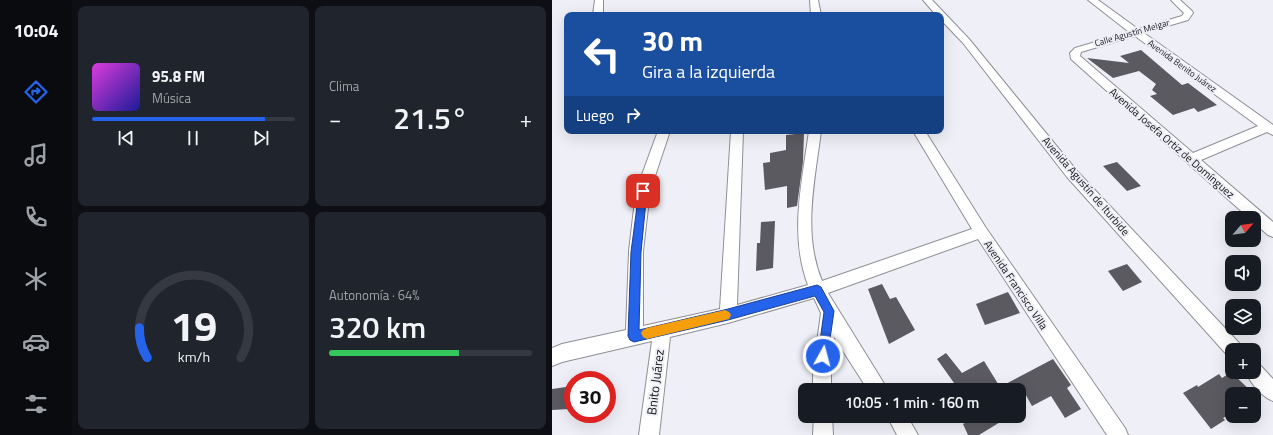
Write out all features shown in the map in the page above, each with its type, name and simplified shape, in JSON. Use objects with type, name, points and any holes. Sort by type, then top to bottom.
[{"type":"street","points":[[598,12],[599,0]]},
{"type":"street","points":[[814,0],[816,12]]},
{"type":"street","name":"Avenida Agustín de Iturbide","points":[[927,0],[938,12]]},
{"type":"street","name":"Avenida Benito Juárez","points":[[1092,0],[1270,129]]},
{"type":"street","name":"Calle Agustín Melgar","points":[[1075,53],[1078,50],[1185,18],[1189,13],[1175,0]]},
{"type":"street","name":"Avenida Agustín de Iturbide","points":[[944,18],[966,41],[1072,174],[1228,343]]},
{"type":"street","name":"Avenida Josefa Ortiz de Domínguez","points":[[1075,53],[1075,57],[1080,63],[1273,231]]},
{"type":"street","points":[[1191,159],[1270,129]]},
{"type":"street","points":[[634,336],[636,252],[643,191],[663,134]]},
{"type":"street","points":[[728,315],[737,134]]},
{"type":"street","points":[[815,134],[804,231],[808,264],[817,290],[875,383]]},
{"type":"street","name":"Avenida Francisco Villa","points":[[921,134],[981,232],[1118,435]]},
{"type":"street","points":[[552,356],[728,315],[817,290],[981,232]]},
{"type":"street","points":[[822,383],[829,311]]},
{"type":"street","name":"Bnito Juárez","points":[[649,435],[662,330]]},
{"type":"street","points":[[1261,379],[1273,392]]},
{"type":"street","points":[[823,423],[823,435]]},
{"type":"street","points":[[900,423],[908,435]]},
{"type":"building","points":[[1141,50],[1182,85],[1188,83],[1217,105],[1198,112],[1194,108],[1173,115],[1150,96],[1157,94],[1152,90],[1156,84],[1139,71],[1113,78],[1087,58],[1129,63],[1120,56]]},
{"type":"building","points":[[804,134],[803,162],[797,206],[787,208],[787,186],[765,190],[763,163],[770,162],[770,153],[786,150],[786,135]]},
{"type":"building","points":[[1117,162],[1141,186],[1127,191],[1103,166]]},
{"type":"building","points":[[775,221],[773,268],[756,271],[757,243],[760,243],[761,222]]},
{"type":"building","points":[[1127,264],[1142,282],[1123,291],[1108,271]]},
{"type":"building","points":[[882,284],[890,299],[896,297],[915,330],[889,344],[868,289]]},
{"type":"building","points":[[1008,292],[1020,313],[985,325],[976,304]]},
{"type":"building","points":[[946,353],[962,373],[984,361],[998,383],[954,383],[937,359]]},
{"type":"building","points":[[1053,359],[1071,385],[1067,388],[1081,409],[1065,418],[1051,396],[1032,406],[1026,395],[1026,383],[1008,383]]},
{"type":"building","points":[[1219,374],[1222,378],[1225,376],[1225,379],[1238,379],[1247,387],[1225,387],[1225,417],[1223,418],[1225,420],[1211,429],[1183,393],[1197,385],[1198,387]]},
{"type":"building","points":[[564,387],[564,409],[552,410],[552,389]]},
{"type":"building","points":[[999,423],[979,435],[968,435],[963,424]]},
{"type":"slow traffic","points":[[647,333],[725,315]]},
{"type":"route","points":[[643,191],[636,252],[634,336],[728,315],[817,290],[829,311],[823,356]]}]
